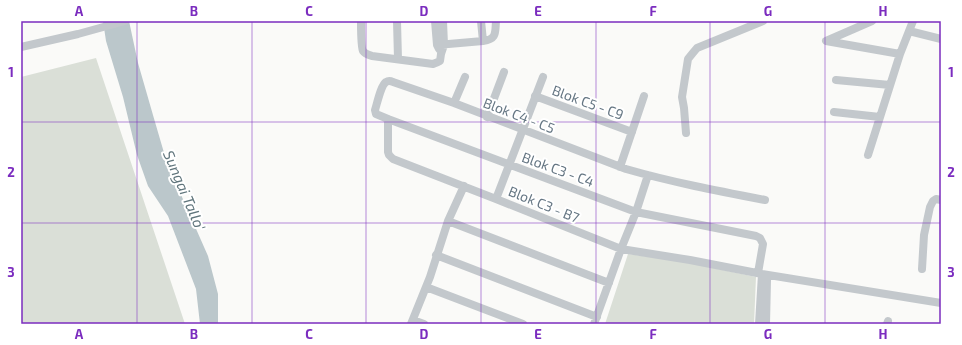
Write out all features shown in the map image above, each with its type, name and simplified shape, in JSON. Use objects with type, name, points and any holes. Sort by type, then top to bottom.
[{"type":"street","points":[[21,47],[78,34],[125,21]]},
{"type":"street","points":[[360,21],[362,49],[364,53],[372,56],[436,63],[440,61],[441,54],[435,21]]},
{"type":"street","points":[[397,21],[398,59]]},
{"type":"street","points":[[440,45],[442,21]]},
{"type":"street","points":[[481,21],[483,41]]},
{"type":"street","points":[[440,45],[489,40],[493,38],[495,33],[496,21]]},
{"type":"street","points":[[686,133],[682,97],[688,59],[697,48],[762,21]]},
{"type":"street","points":[[872,21],[826,41],[900,54]]},
{"type":"street","points":[[868,155],[900,54],[913,21]]},
{"type":"street","points":[[909,31],[941,39]]},
{"type":"street","points":[[488,117],[504,72]]},
{"type":"street","points":[[454,103],[465,76]]},
{"type":"street","points":[[496,199],[543,77]]},
{"type":"street","points":[[836,80],[890,85]]},
{"type":"street","name":"Blok C4 - C5","points":[[383,86],[386,82],[393,82],[454,103],[620,167],[648,175],[765,200]]},
{"type":"street","name":"Blok C3 - C4","points":[[383,86],[375,110],[376,114],[388,119],[636,212],[756,236],[760,238],[763,244],[762,274]]},
{"type":"street","name":"Blok C5 - C9","points":[[535,96],[632,132]]},
{"type":"street","points":[[620,167],[644,96]]},
{"type":"street","points":[[834,112],[880,117]]},
{"type":"street","name":"Blok C3 - B7","points":[[388,119],[388,152],[393,159],[621,249],[941,303]]},
{"type":"street","points":[[436,255],[596,321],[648,175]]},
{"type":"street","points":[[424,324],[412,322],[426,287],[461,185]]},
{"type":"street","points":[[922,269],[923,242],[930,207],[936,199],[941,200]]},
{"type":"street","points":[[448,221],[609,283]]},
{"type":"street","points":[[759,324],[762,274]]},
{"type":"street","points":[[762,274],[766,324]]},
{"type":"street","points":[[426,287],[523,324]]},
{"type":"shaded area","points":[[103,21],[129,21],[138,63],[167,163],[208,256],[218,294],[218,324],[200,324],[196,289],[168,216],[148,186],[137,155],[123,97],[106,41]]},
{"type":"shaded area","points":[[96,58],[185,324],[21,324],[21,77]]},
{"type":"shaded area","points":[[628,254],[680,261],[756,277],[754,324],[605,324]]},
{"type":"water label","name":"Sungai Tallo'","points":[[185,190]]}]
